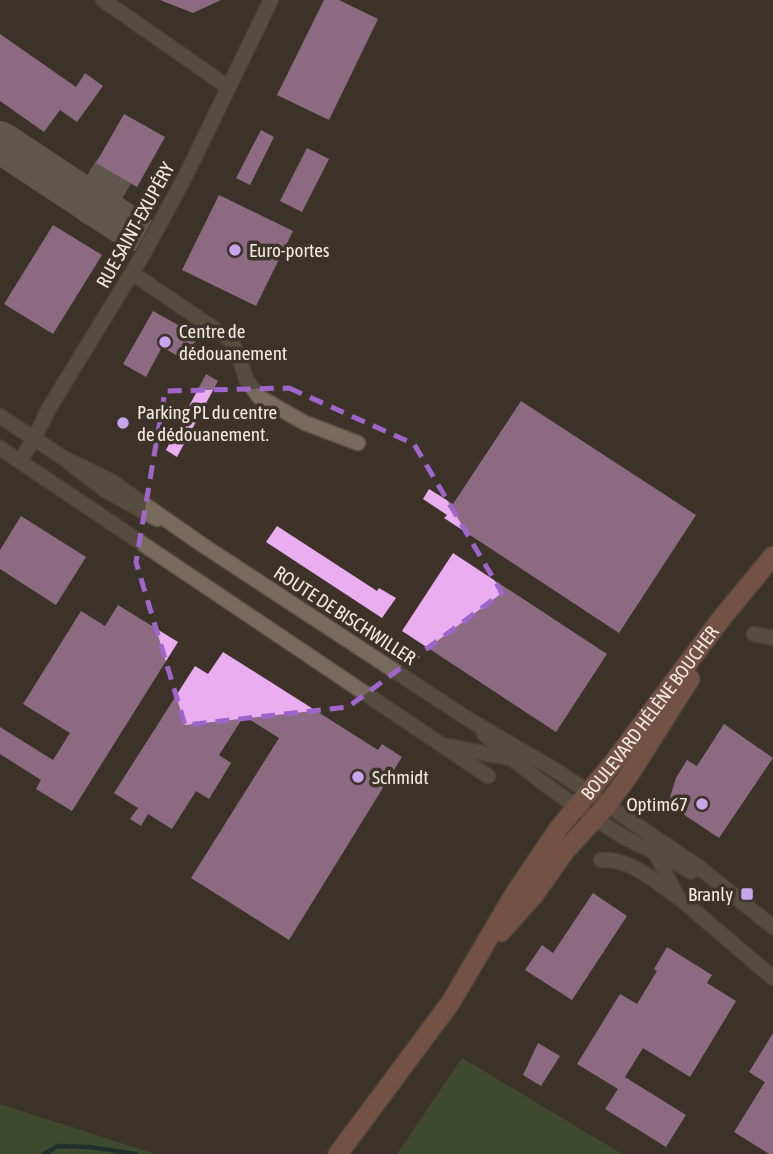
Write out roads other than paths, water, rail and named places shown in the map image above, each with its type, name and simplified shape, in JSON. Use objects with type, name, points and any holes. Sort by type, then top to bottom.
[{"type":"main road","name":"BOULEVARD HÉLÈNE BOUCHER","points":[[472,967],[515,893],[559,828],[773,555]]},
{"type":"main road","name":"BOULEVARD HÉLÈNE BOUCHER","points":[[472,967],[489,944],[534,895],[566,850],[629,775],[673,707],[721,620]]},
{"type":"main road","points":[[338,1154],[451,1002],[472,967]]},
{"type":"street","points":[[103,0],[228,87]]},
{"type":"street","name":"RUE SAINT-EXUPÉRY","points":[[20,461],[132,273],[180,186],[271,0]]},
{"type":"street","points":[[132,273],[229,339],[238,353],[247,379],[259,397],[305,423],[358,443]]},
{"type":"street","name":"ROUTE DE BISCHWILLER","points":[[0,416],[62,457],[111,481],[201,544],[468,719],[500,736],[601,811],[700,868],[773,927]]},
{"type":"street","points":[[0,448],[488,776]]},
{"type":"street","points":[[754,635],[773,638]]},
{"type":"street","name":"ROUTE DE BISCHWILLER","points":[[468,719],[526,772],[583,799]]},
{"type":"street","points":[[444,745],[512,759]]},
{"type":"street","name":"ROUTE DE BISCHWILLER","points":[[601,811],[625,837],[700,878],[773,938]]},
{"type":"street","points":[[655,852],[677,896]]},
{"type":"street","points":[[601,860],[612,859],[626,863],[677,896],[773,978]]},
{"type":"waterway","points":[[44,1154],[58,1146],[89,1147],[136,1154]]},
{"type":"place","name":"Euro-portes","points":[[235,250]]},
{"type":"place","name":"Centre de dédouanement","points":[[165,342]]},
{"type":"place","name":"Parking PL du centre de dédouanement.","points":[[123,423]]},
{"type":"place","name":"Schmidt","points":[[358,777]]},
{"type":"place","name":"Optim67","points":[[702,804]]},
{"type":"place","name":"Branly","points":[[747,894]]}]
